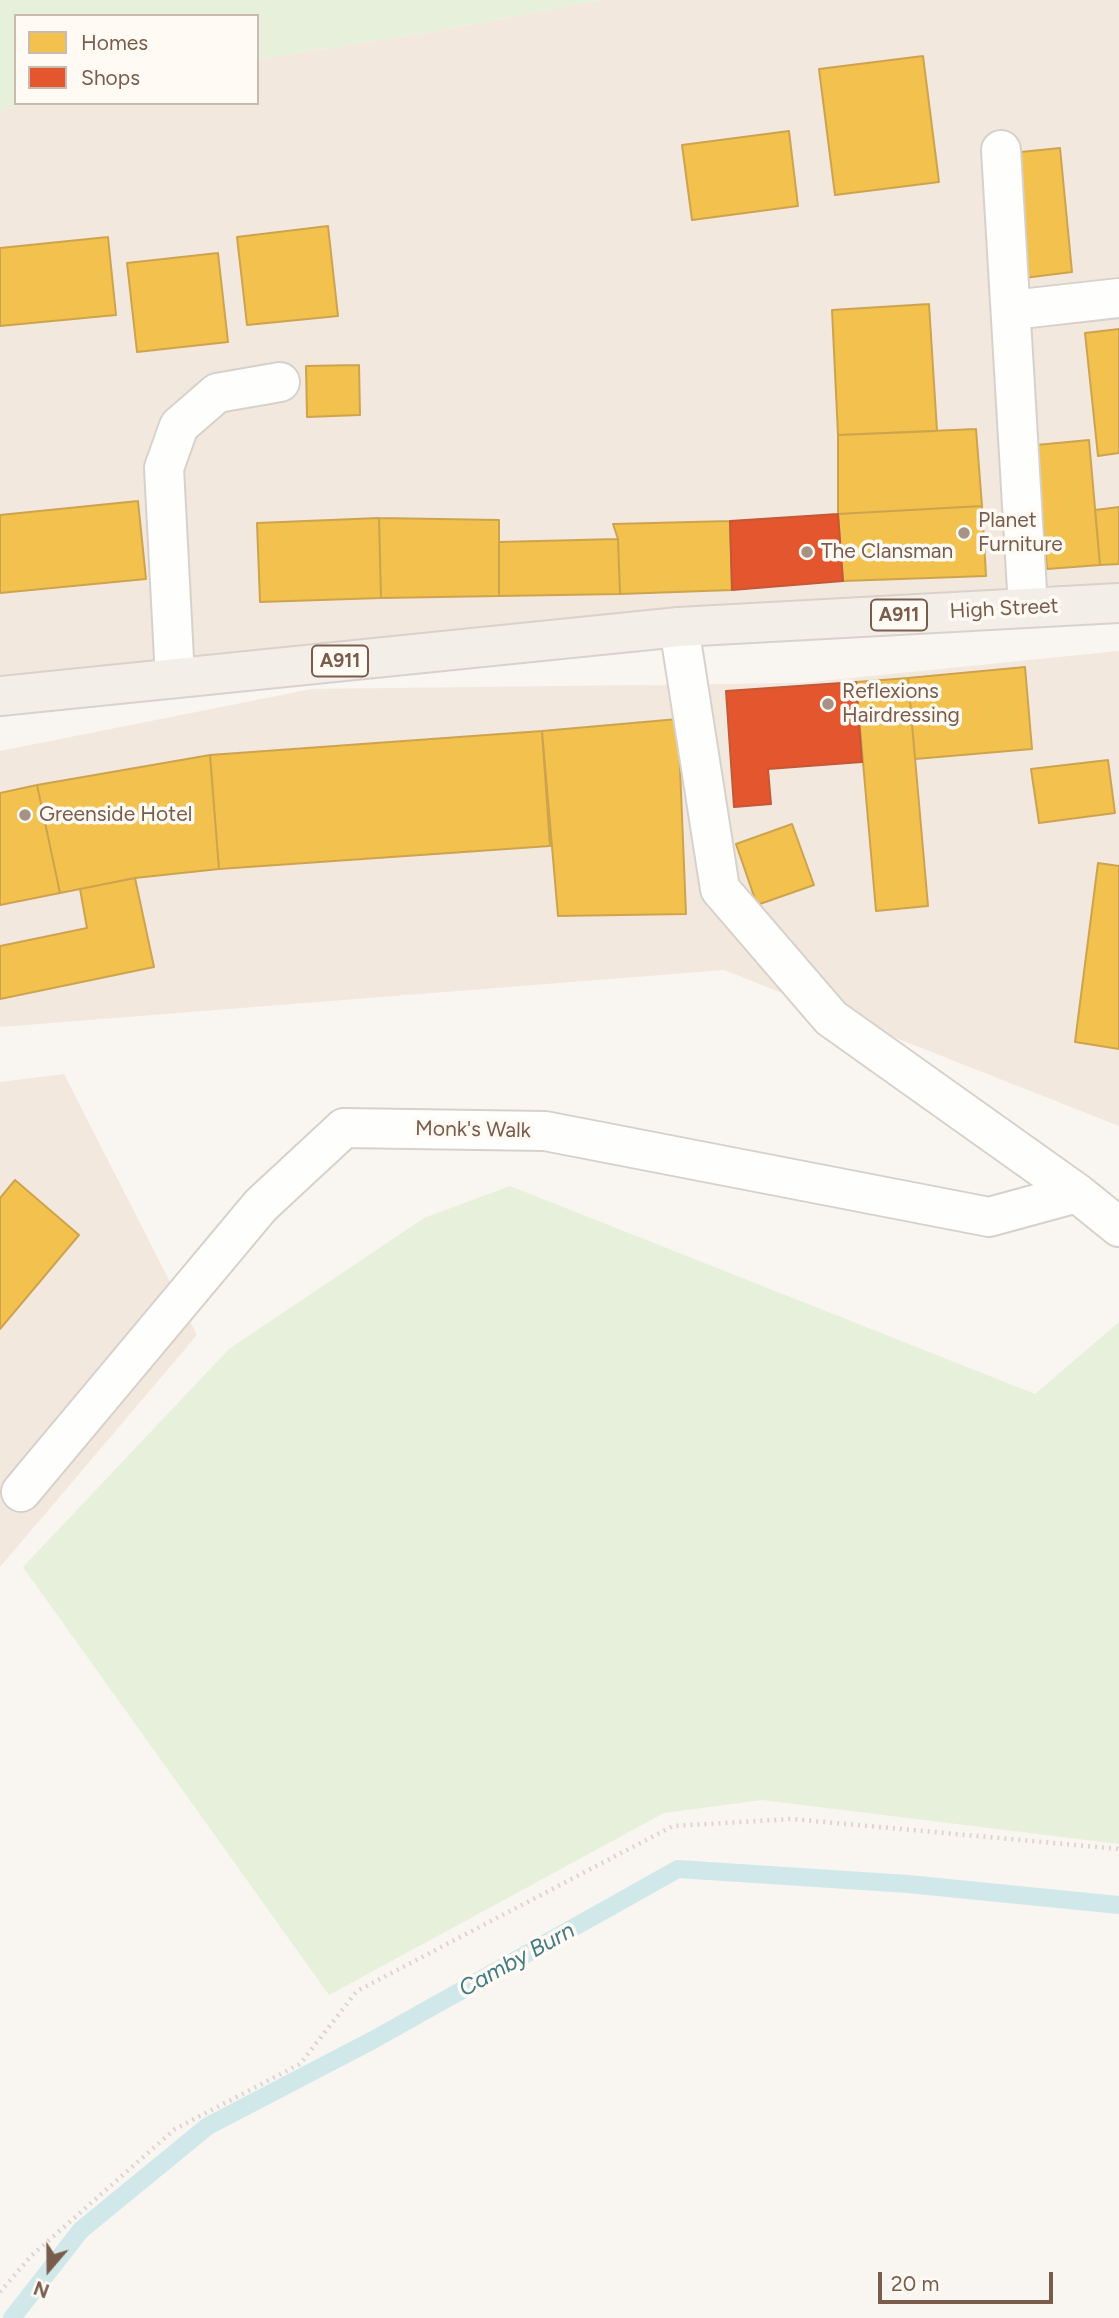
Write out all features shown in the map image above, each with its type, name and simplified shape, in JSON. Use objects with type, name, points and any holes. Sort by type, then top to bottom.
[{"type":"main road","name":"High Street","points":[[679,627],[1119,603]]},
{"type":"main road","name":"A911","points":[[0,696],[679,627]]},
{"type":"street","points":[[1001,150],[1028,607]]},
{"type":"street","points":[[1012,310],[1119,298]]},
{"type":"street","points":[[175,678],[164,468],[179,426],[216,393],[280,382]]},
{"type":"street","points":[[679,627],[720,888],[831,1018],[1077,1193],[1119,1227]]},
{"type":"street","name":"Monk's Walk","points":[[21,1492],[261,1205],[344,1128],[545,1131],[989,1217],[1077,1193]]},
{"type":"path","points":[[0,2292],[31,2256],[175,2129],[300,2064],[357,1991],[673,1826],[792,1819],[1119,1849]]},
{"type":"shaded area","points":[[600,0],[1119,0],[1119,604],[0,696],[0,112],[19,105],[259,105],[259,59],[426,33]]},
{"type":"shaded area","points":[[1119,651],[1119,1126],[724,970],[0,1027],[0,751],[312,689],[802,683]]},
{"type":"shaded area","points":[[64,1074],[197,1335],[0,1567],[0,1082]]},
{"type":"green space","points":[[0,0],[600,0],[426,33],[259,59],[259,14],[14,14],[14,105],[19,105],[0,112]]},
{"type":"green space","points":[[510,1186],[1035,1394],[1119,1322],[1119,1844],[762,1800],[664,1813],[329,1995],[23,1567],[229,1349],[424,1218]]},
{"type":"building: Homes","points":[[923,56],[939,182],[835,195],[819,69]]},
{"type":"building: Homes","points":[[789,131],[798,206],[692,220],[682,145]]},
{"type":"building: Homes","points":[[1060,148],[1072,272],[1024,278],[1011,153]]},
{"type":"building: Homes","points":[[328,226],[338,316],[247,325],[237,237]]},
{"type":"building: Homes","points":[[108,237],[116,315],[0,326],[0,248]]},
{"type":"building: Homes","points":[[218,253],[228,342],[137,352],[127,263]]},
{"type":"building: Homes","points":[[929,304],[937,431],[838,435],[832,310]]},
{"type":"building: Homes","points":[[1119,329],[1119,453],[1098,456],[1085,333]]},
{"type":"building: Homes","points":[[359,365],[360,415],[307,417],[306,366]]},
{"type":"building: Homes","points":[[976,429],[982,506],[838,514],[838,435]]},
{"type":"building: Homes","points":[[1089,440],[1100,565],[1047,569],[1036,445]]},
{"type":"building: Homes","points":[[138,501],[146,579],[0,593],[0,515]]},
{"type":"building: Homes","points":[[982,506],[986,576],[843,581],[838,514]]},
{"type":"building: Homes","points":[[1119,507],[1119,564],[1100,565],[1095,510]]},
{"type":"building: Homes","points":[[379,518],[381,598],[260,602],[257,523]]},
{"type":"building: Homes","points":[[379,518],[499,520],[499,596],[381,598]]},
{"type":"building: Homes","points":[[730,521],[732,590],[620,594],[618,539],[613,524]]},
{"type":"building: Homes","points":[[618,539],[620,594],[499,596],[499,542]]},
{"type":"building: Homes","points":[[1025,667],[1032,749],[915,759],[908,678]]},
{"type":"building: Homes","points":[[908,678],[928,906],[876,911],[856,682]]},
{"type":"building: Homes","points":[[678,719],[686,914],[558,916],[542,731]]},
{"type":"building: Homes","points":[[542,731],[550,846],[219,869],[210,755]]},
{"type":"building: Homes","points":[[210,755],[219,869],[135,878],[60,893],[37,785]]},
{"type":"building: Homes","points":[[1108,760],[1115,813],[1039,823],[1031,769]]},
{"type":"building: Homes","points":[[37,785],[60,893],[0,905],[0,793]]},
{"type":"building: Homes","points":[[792,824],[814,885],[757,905],[736,844]]},
{"type":"building: Homes","points":[[1098,863],[1119,866],[1119,1049],[1075,1042]]},
{"type":"building: Homes","points":[[135,878],[154,967],[0,999],[0,946],[87,928],[80,889]]},
{"type":"building: Homes","points":[[15,1180],[79,1235],[0,1329],[0,1198]]},
{"type":"building: Shops","points":[[838,514],[843,581],[732,590],[730,521]]},
{"type":"building: Shops","points":[[856,682],[862,762],[768,769],[771,804],[734,807],[726,691]]},
{"type":"waterway","name":"Camby Burn","points":[[12,2318],[81,2230],[208,2126],[373,2040],[678,1869],[908,1884],[1119,1905]]},
{"type":"place","name":"Planet Furniture","points":[[964,533]]},
{"type":"place","name":"The Clansman","points":[[807,552]]},
{"type":"place","name":"Reflexions Hairdressing","points":[[828,704]]},
{"type":"place","name":"Greenside Hotel","points":[[25,815]]}]
